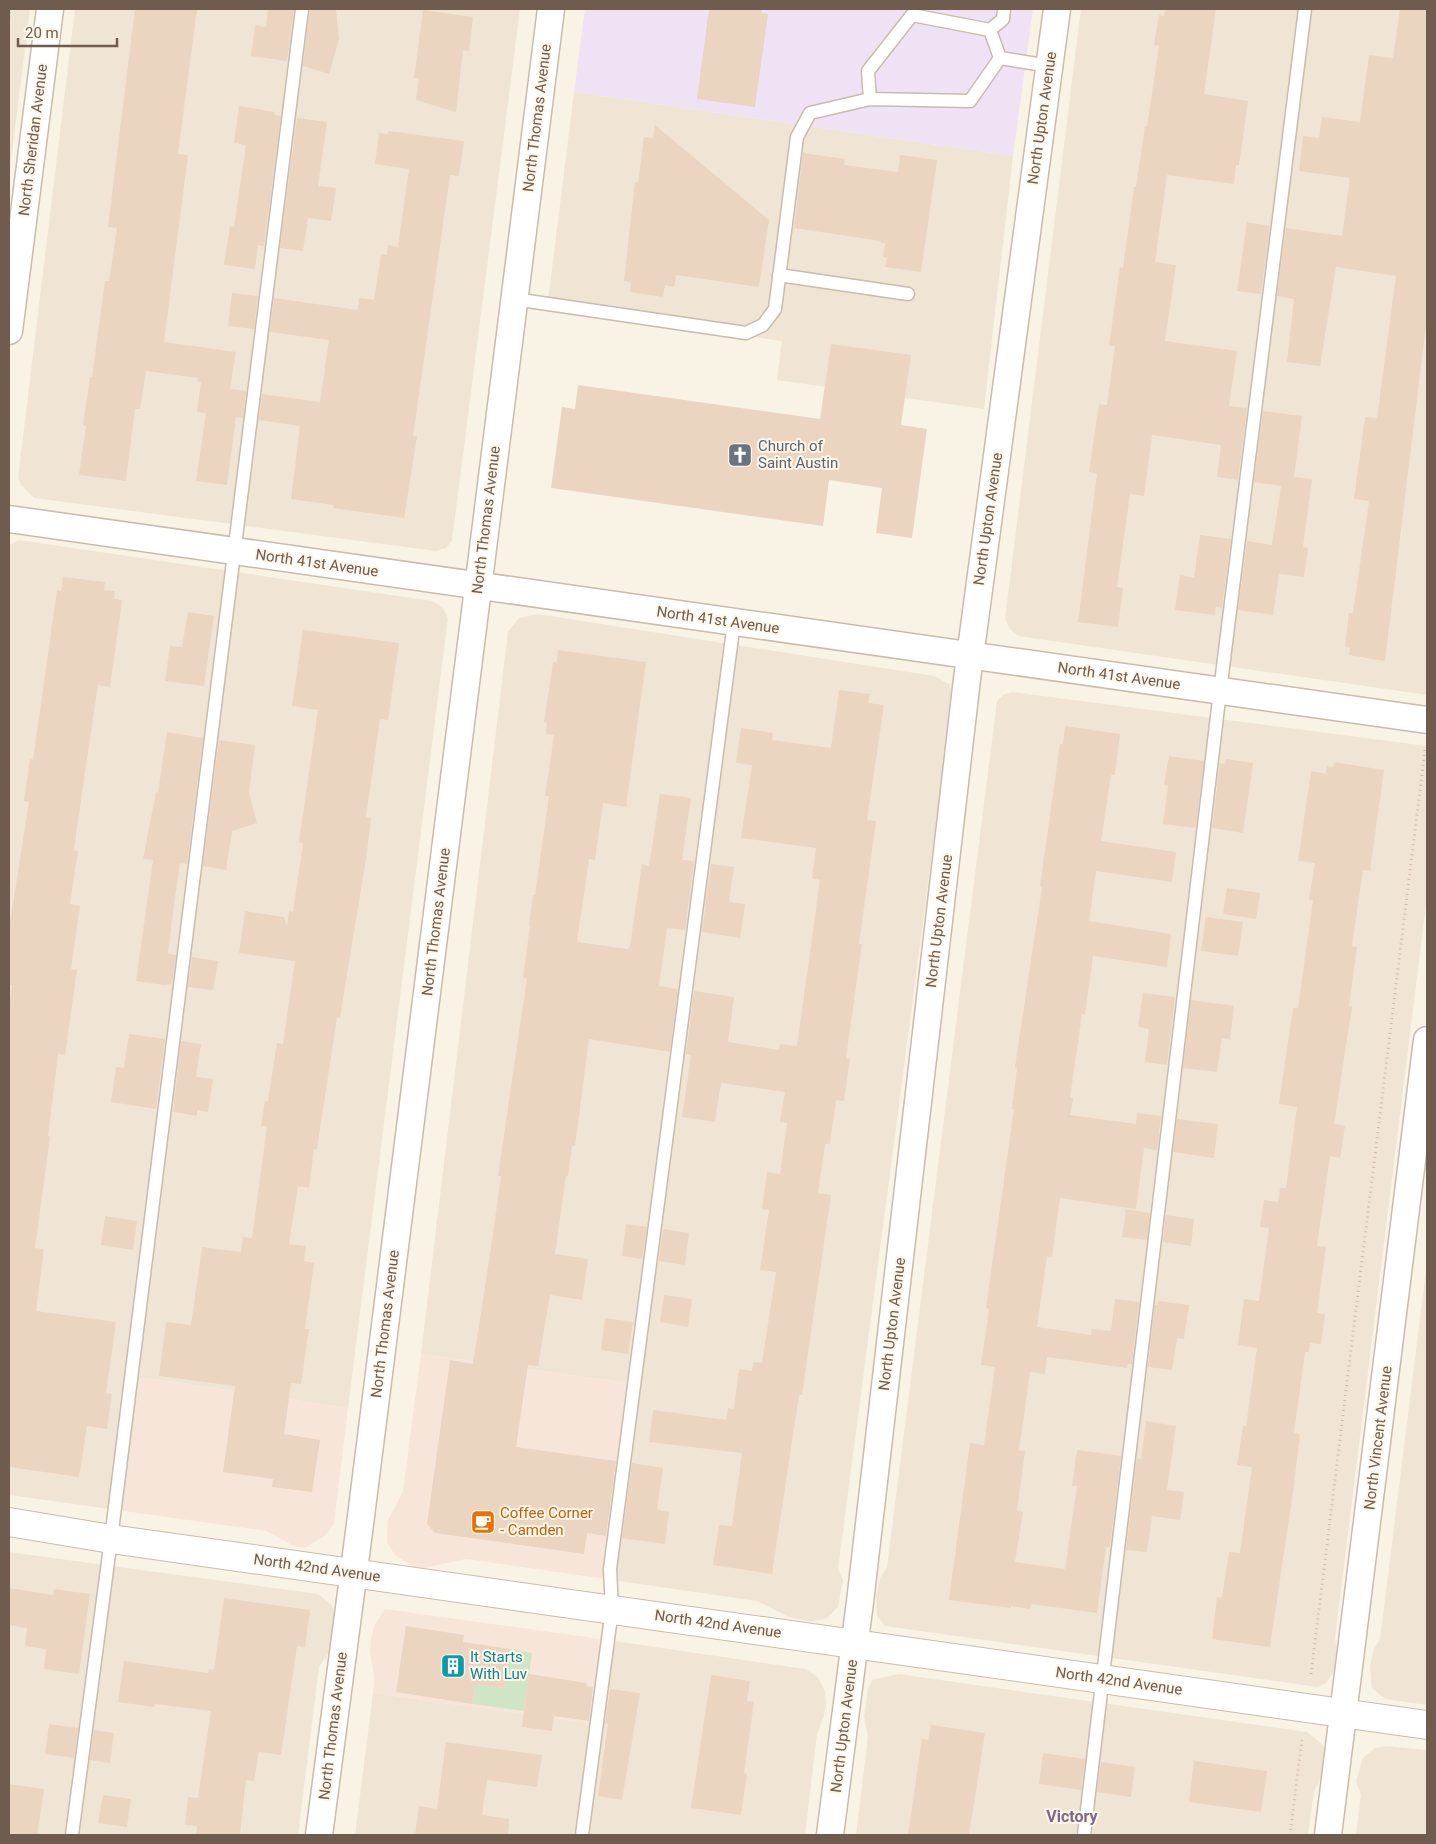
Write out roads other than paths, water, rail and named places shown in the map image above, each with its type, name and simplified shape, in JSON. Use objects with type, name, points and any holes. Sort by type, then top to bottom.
[{"type":"street","name":"North Sheridan Avenue","points":[[9,331],[50,9]]},
{"type":"street","name":"North Thomas Avenue","points":[[319,1835],[551,9]]},
{"type":"street","name":"North Upton Avenue","points":[[830,1835],[970,655],[1057,9]]},
{"type":"street","name":"North 41st Avenue","points":[[9,519],[1427,720]]},
{"type":"street","name":"North Vincent Avenue","points":[[1328,1835],[1427,1040]]},
{"type":"street","name":"North 42nd Avenue","points":[[9,1522],[111,1539],[1427,1725]]},
{"type":"lane","points":[[72,1835],[111,1539],[302,9]]},
{"type":"lane","points":[[990,30],[1002,19],[1004,9]]},
{"type":"lane","points":[[1084,1835],[1220,691],[1304,9]]},
{"type":"lane","points":[[870,99],[868,71],[912,15],[990,30]]},
{"type":"lane","points":[[990,30],[1000,58]]},
{"type":"lane","points":[[514,299],[746,333],[763,325],[775,309],[797,137],[810,113],[870,99],[970,101],[1000,58]]},
{"type":"lane","points":[[1000,58],[1050,66]]},
{"type":"lane","points":[[779,275],[908,294]]},
{"type":"lane","points":[[582,1835],[612,1609],[610,1570],[734,622]]},
{"type":"place","name":"Church of Saint Austin","points":[[740,455]]},
{"type":"place","name":"Coffee Corner - Camden","points":[[483,1522]]},
{"type":"place","name":"It Starts With Luv","points":[[453,1666]]},
{"type":"district","name":"Victory","points":[[1072,1816]]}]
